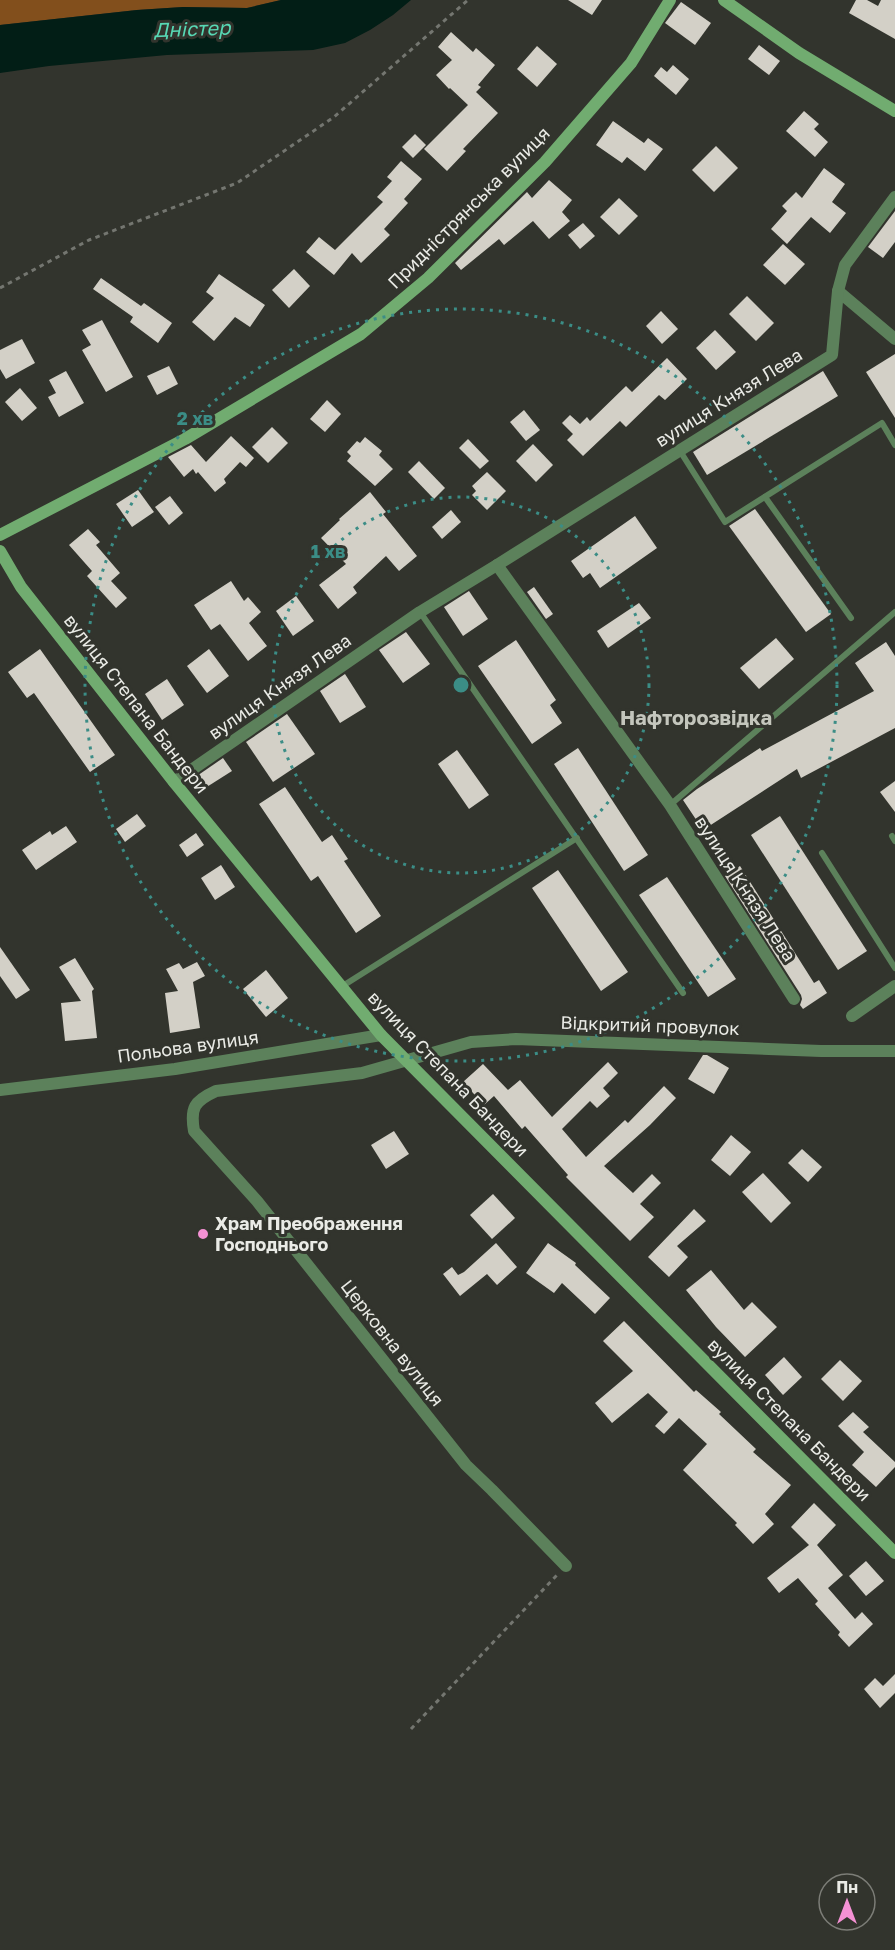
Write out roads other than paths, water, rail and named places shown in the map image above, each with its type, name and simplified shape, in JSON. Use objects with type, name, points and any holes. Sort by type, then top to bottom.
[{"type":"street","name":"Придністрянська вулиця","points":[[0,535],[185,439],[361,334],[428,278],[544,162],[631,63],[670,0]]},
{"type":"street","points":[[724,0],[799,53],[895,111]]},
{"type":"street","name":"вулиця Князя Лева","points":[[174,782],[420,612],[832,355],[838,291],[845,265],[895,197]]},
{"type":"street","points":[[838,291],[895,339]]},
{"type":"street","name":"вулиця Степана Бандери","points":[[0,551],[21,587],[174,782],[381,1035],[895,1553]]},
{"type":"street","name":"вулиця Князя Лева","points":[[497,565],[670,805],[794,999]]},
{"type":"street","points":[[852,1016],[895,987]]},
{"type":"street","name":"Польова вулиця","points":[[0,1090],[175,1069],[381,1035]]},
{"type":"street","name":"Відкритий провулок","points":[[406,1059],[471,1042],[516,1039],[821,1051],[895,1051]]},
{"type":"street","name":"Церковна вулиця","points":[[406,1059],[362,1073],[216,1091],[204,1096],[195,1105],[192,1116],[194,1131],[256,1201],[466,1465],[566,1566]]},
{"type":"lane","points":[[679,450],[725,522],[882,423],[895,445]]},
{"type":"lane","points":[[765,497],[850,618]]},
{"type":"lane","points":[[420,612],[683,993]]},
{"type":"lane","points":[[670,805],[895,612]]},
{"type":"lane","points":[[340,987],[577,838]]},
{"type":"lane","points":[[822,853],[895,968]]},
{"type":"water","name":"Дністер","points":[[281,0],[411,0],[370,30],[345,43],[313,50],[167,55],[0,73],[0,25],[137,10],[183,7],[247,8]]},
{"type":"place","name":"Храм Преображення Господнього","points":[[203,1234]]},
{"type":"district","name":"Нафторозвідка","points":[[696,718]]}]
